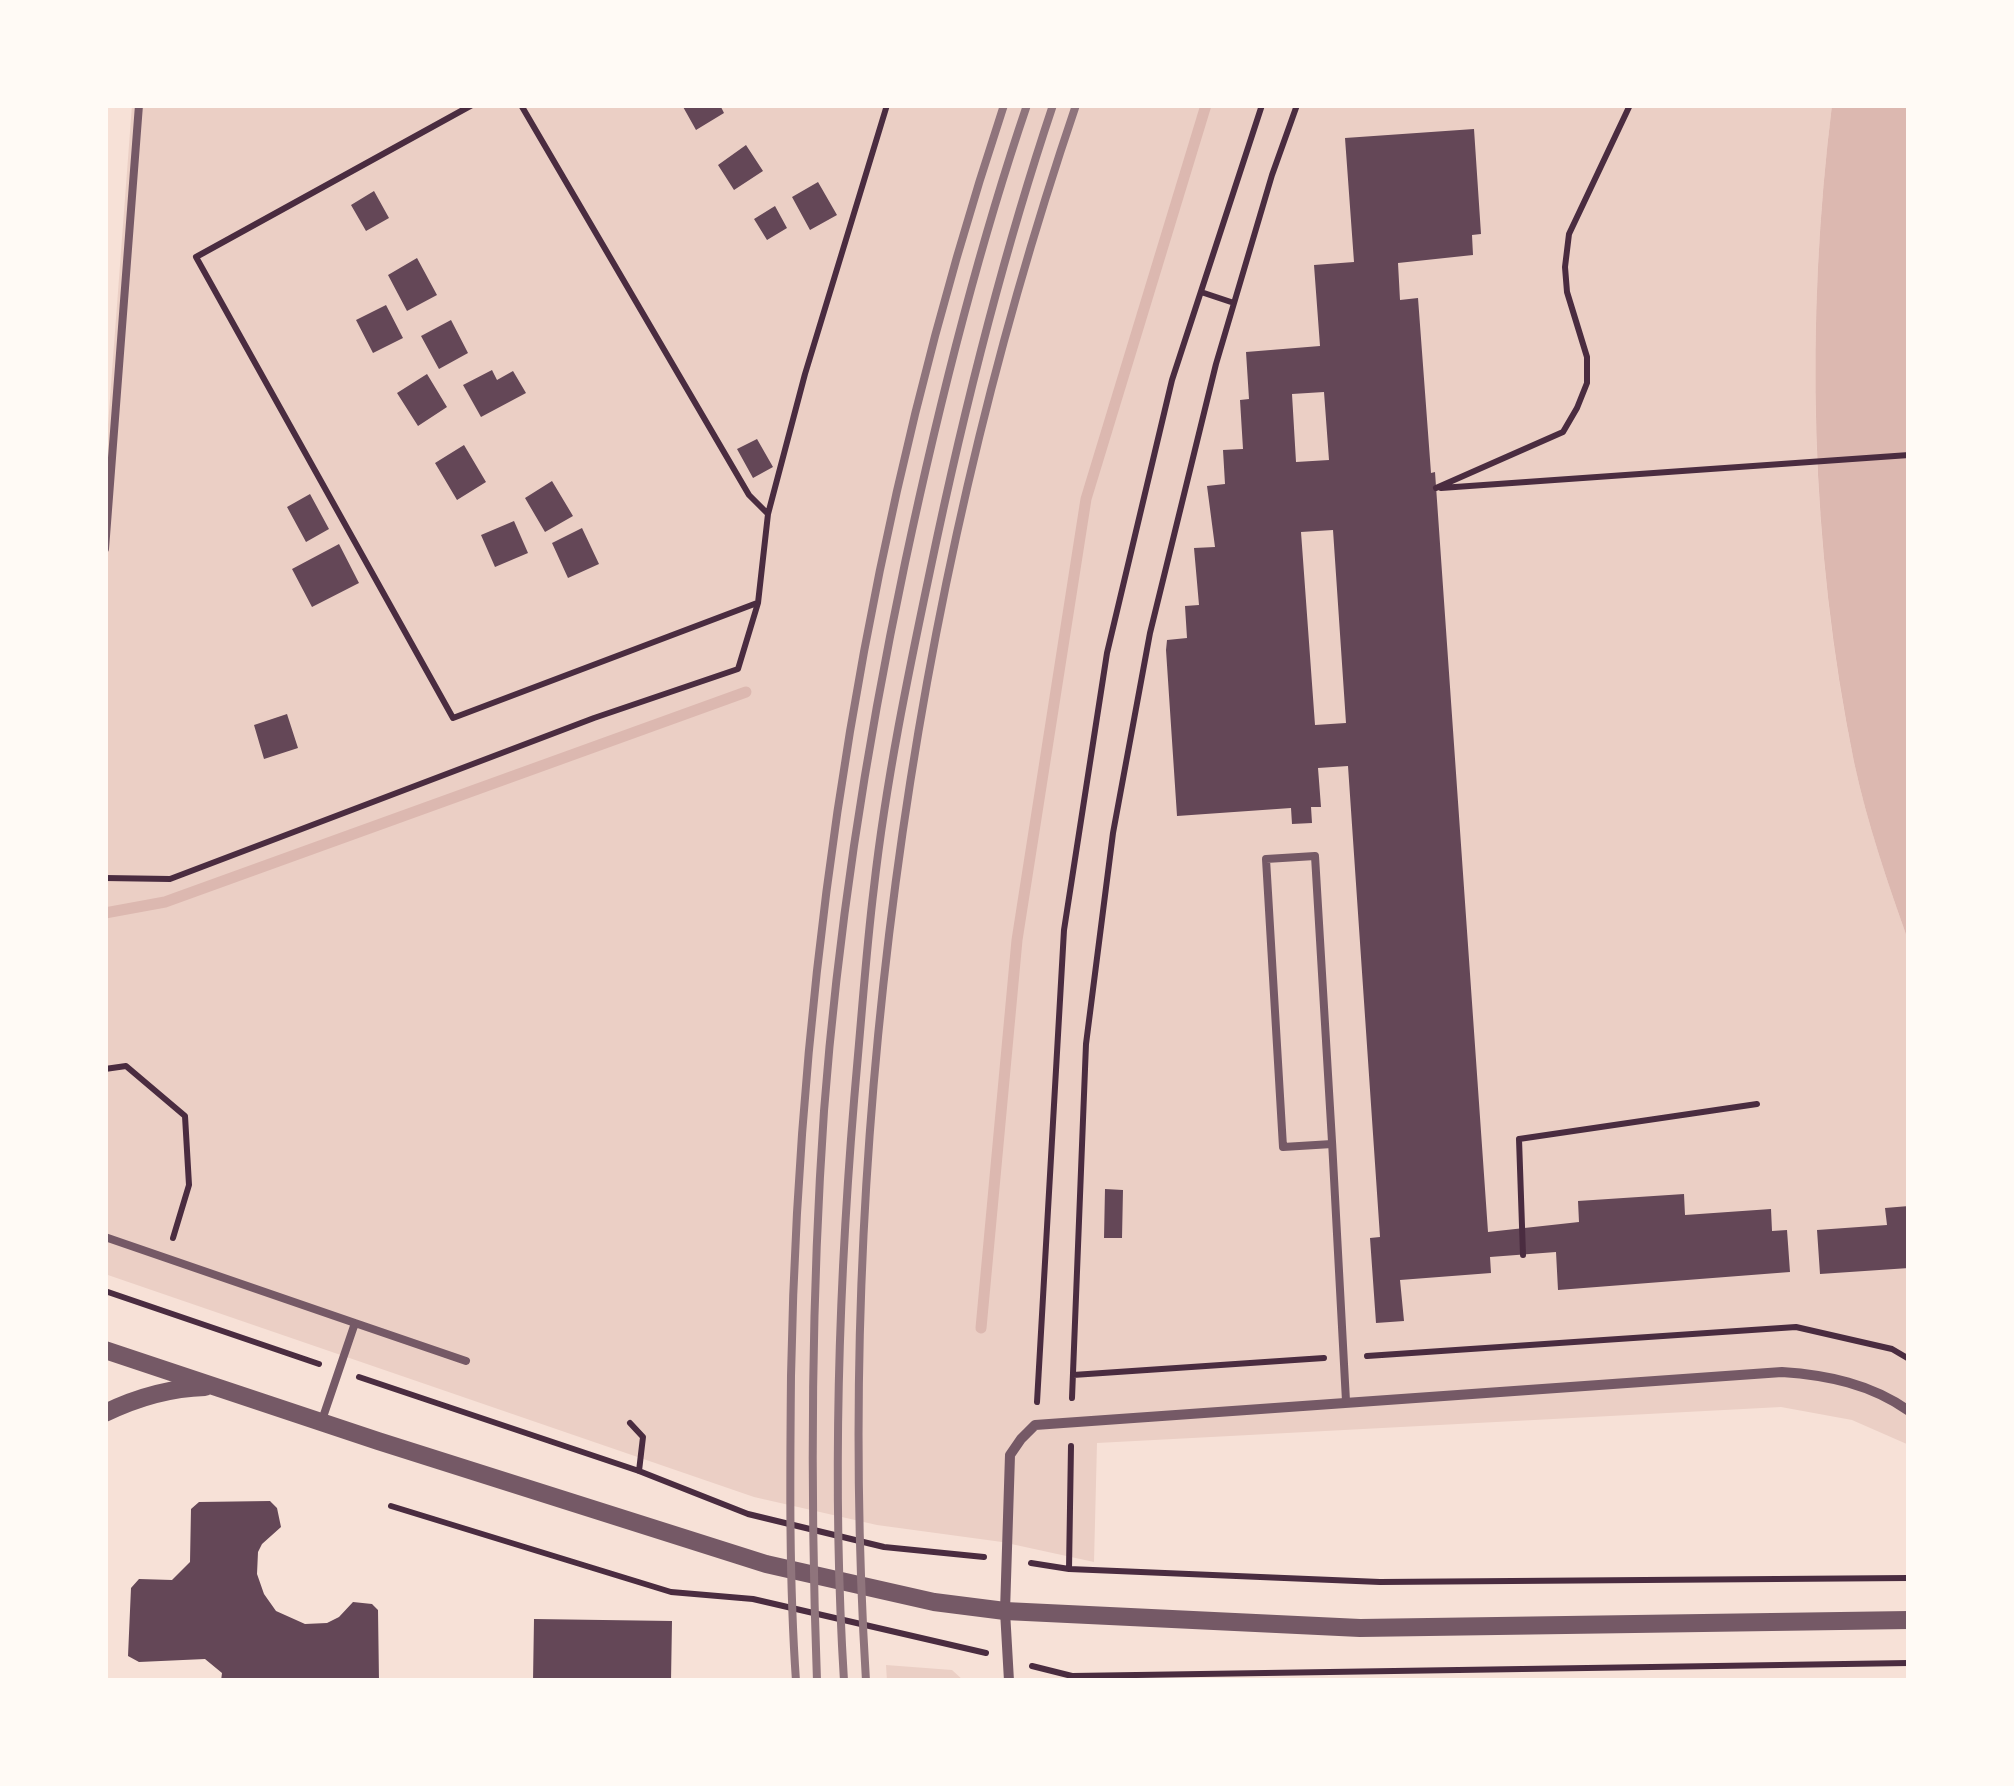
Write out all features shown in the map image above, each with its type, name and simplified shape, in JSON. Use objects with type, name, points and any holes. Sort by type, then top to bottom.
[{"type":"street","points":[[105,1350],[733,1554],[870,1590],[1005,1611],[1360,1628],[1909,1620]]},
{"type":"street","points":[[1010,1681],[1005,1611],[1010,1455],[1036,1425],[1782,1372],[1820,1374],[1861,1386],[1909,1410]]},
{"type":"street","points":[[105,1413],[151,1394],[216,1386]]},
{"type":"lane","points":[[105,549],[139,105]]},
{"type":"lane","points":[[1332,1144],[1282,1147],[1266,859],[1315,856],[1332,1144],[1346,1401]]},
{"type":"lane","points":[[105,1237],[466,1361]]},
{"type":"lane","points":[[321,1423],[354,1323]]},
{"type":"path","points":[[472,105],[196,257],[453,718],[758,603]]},
{"type":"path","points":[[521,105],[749,495],[768,514]]},
{"type":"path","points":[[105,878],[170,879],[594,718],[738,669],[758,603],[768,514],[887,105]]},
{"type":"path","points":[[1036,1425],[1056,1031],[1066,912],[1107,652],[1172,380],[1262,105]]},
{"type":"path","points":[[1069,1569],[1072,1375],[1086,1044],[1113,833],[1150,633],[1234,303],[1297,105]]},
{"type":"path","points":[[1630,105],[1569,234],[1567,292],[1587,357],[1587,383],[1577,408],[1563,432],[1436,488],[1909,455]]},
{"type":"path","points":[[1201,292],[1234,303]]},
{"type":"path","points":[[105,1069],[126,1066],[186,1116],[189,1186],[167,1258]]},
{"type":"path","points":[[1523,1255],[1519,1139],[1757,1104]]},
{"type":"path","points":[[105,1291],[639,1471],[748,1514],[884,1547],[1069,1569],[1380,1582],[1909,1578]]},
{"type":"path","points":[[1072,1375],[1796,1328],[1892,1349],[1909,1359]]},
{"type":"path","points":[[630,1423],[643,1436],[639,1471]]},
{"type":"path","points":[[392,1506],[671,1592],[753,1599],[936,1640],[1070,1679],[1909,1663]]},
{"type":"shaded area","points":[[132,105],[1832,105],[1818,269],[1816,434],[1828,599],[1839,681],[1872,831],[1909,943],[1909,1445],[1852,1420],[1781,1407],[1097,1443],[1094,1562],[1002,1542],[877,1525],[754,1497],[105,1274],[105,465]]},
{"type":"shaded area","points":[[1832,105],[1909,105],[1909,943],[1854,762],[1828,599],[1816,434],[1815,352],[1823,187]]},
{"type":"shaded area","points":[[886,1665],[952,1670],[964,1681],[887,1681]]},
{"type":"building","points":[[682,105],[720,105],[724,113],[696,130]]},
{"type":"building","points":[[1474,129],[1481,234],[1472,235],[1473,255],[1398,263],[1400,300],[1418,298],[1431,473],[1435,472],[1488,1232],[1579,1222],[1578,1201],[1684,1194],[1685,1215],[1771,1209],[1772,1231],[1787,1230],[1790,1272],[1558,1290],[1556,1252],[1490,1257],[1491,1273],[1400,1280],[1404,1321],[1376,1323],[1370,1238],[1380,1237],[1348,766],[1318,768],[1321,807],[1311,807],[1312,823],[1292,824],[1291,808],[1177,816],[1167,640],[1187,638],[1185,606],[1199,605],[1194,548],[1215,547],[1207,486],[1225,484],[1223,450],[1243,449],[1240,400],[1249,399],[1246,352],[1320,346],[1314,265],[1354,262],[1345,138]],"holes":[[[1324,392],[1329,460],[1296,462],[1292,394]],[[1333,530],[1346,723],[1315,725],[1301,532]]]},
{"type":"building","points":[[746,145],[763,171],[734,190],[718,165]]},
{"type":"building","points":[[818,182],[837,215],[810,230],[792,197]]},
{"type":"building","points":[[374,191],[389,218],[366,231],[351,205]]},
{"type":"building","points":[[775,206],[787,228],[767,240],[754,219]]},
{"type":"building","points":[[417,258],[437,295],[407,311],[388,275]]},
{"type":"building","points":[[386,305],[403,338],[373,353],[356,320]]},
{"type":"building","points":[[451,320],[468,353],[439,369],[421,336]]},
{"type":"building","points":[[492,370],[497,380],[513,371],[526,393],[481,417],[463,385]]},
{"type":"building","points":[[427,374],[447,407],[418,426],[397,393]]},
{"type":"building","points":[[757,439],[773,467],[753,478],[737,449]]},
{"type":"building","points":[[464,445],[486,482],[457,500],[435,463]]},
{"type":"building","points":[[552,481],[573,516],[545,532],[525,498]]},
{"type":"building","points":[[310,494],[329,529],[306,542],[287,507]]},
{"type":"building","points":[[514,521],[528,553],[495,567],[481,535]]},
{"type":"building","points":[[582,528],[599,564],[568,578],[552,543]]},
{"type":"building","points":[[339,544],[359,583],[312,607],[292,569]]},
{"type":"building","points":[[287,714],[298,748],[264,759],[254,725]]},
{"type":"building","points":[[1105,1189],[1123,1190],[1122,1238],[1104,1238]]},
{"type":"building","points":[[1909,1206],[1909,1268],[1820,1274],[1817,1230],[1887,1225],[1885,1208]]},
{"type":"building","points":[[270,1501],[277,1508],[281,1527],[258,1552],[257,1574],[264,1594],[276,1611],[305,1624],[327,1623],[353,1602],[372,1604],[378,1610],[379,1681],[221,1681],[222,1673],[205,1659],[139,1662],[128,1656],[131,1588],[139,1579],[172,1580],[190,1562],[191,1509],[199,1502]]},
{"type":"building","points":[[534,1619],[672,1621],[671,1681],[533,1681]]},
{"type":"waterway","points":[[981,1328],[1017,940],[1086,499],[1206,105]]},
{"type":"waterway","points":[[105,913],[165,902],[746,692]]},
{"type":"railway","points":[[796,1681],[790,1491],[797,1215],[826,893],[879,573],[956,259],[1004,105]]},
{"type":"railway","points":[[817,1681],[813,1538],[816,1254],[824,1111],[846,904],[878,699],[918,505],[975,275],[1027,105]]},
{"type":"railway","points":[[844,1681],[838,1524],[842,1290],[851,1133],[879,847],[906,689],[956,453],[1000,278],[1053,105]]},
{"type":"railway","points":[[866,1681],[859,1483],[862,1284],[874,1083],[896,883],[927,684],[967,487],[1017,294],[1076,105]]}]
